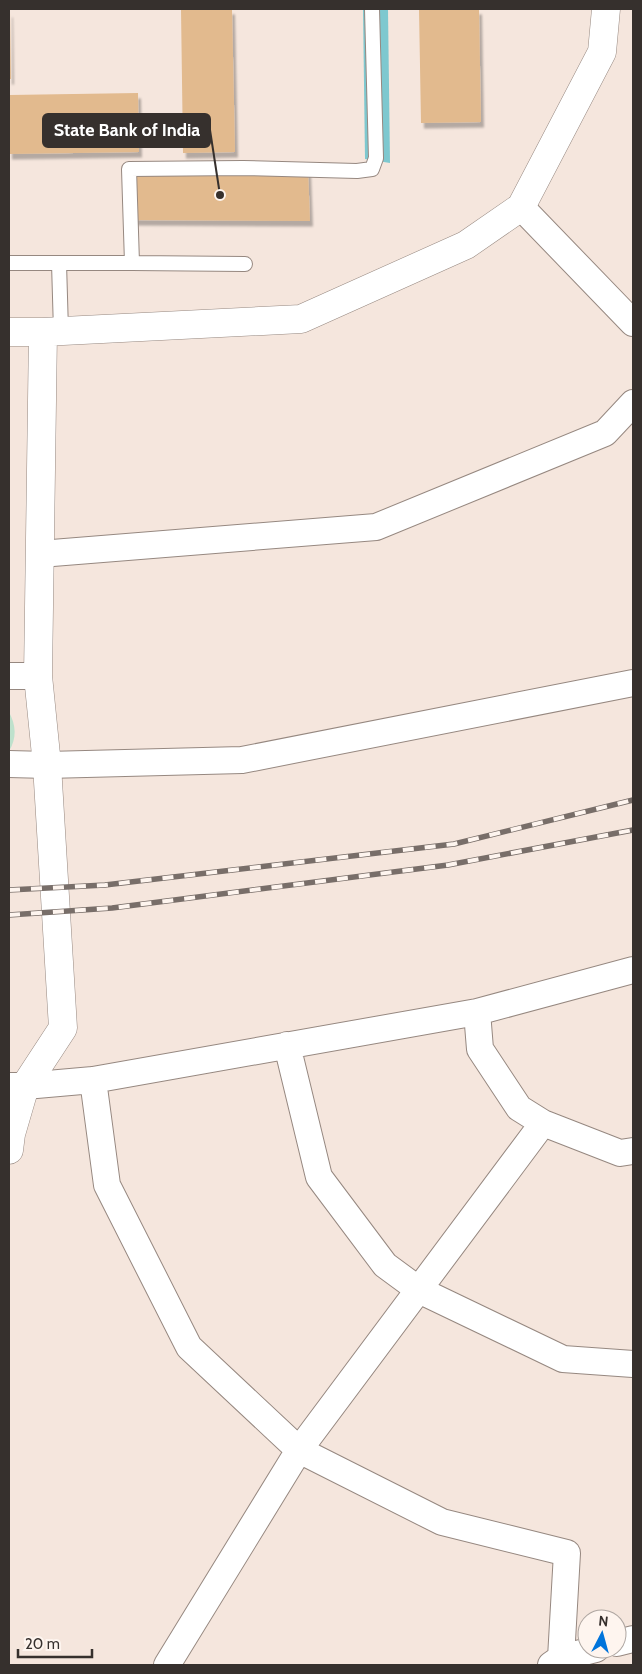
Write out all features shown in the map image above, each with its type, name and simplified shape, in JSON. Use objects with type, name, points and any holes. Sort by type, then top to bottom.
[{"type":"street","points":[[9,332],[52,332],[301,319],[466,245],[521,207],[602,52],[606,9]]},
{"type":"street","points":[[521,207],[633,323]]},
{"type":"street","points":[[9,1150],[17,1086],[62,1028],[48,765],[38,676],[40,554],[52,332]]},
{"type":"street","points":[[40,554],[376,527],[605,433],[633,403]]},
{"type":"street","points":[[9,676],[38,676]]},
{"type":"street","points":[[9,764],[48,765],[242,760],[633,683]]},
{"type":"street","points":[[17,1086],[93,1080],[477,1012],[633,970]]},
{"type":"street","points":[[477,1012],[480,1049],[519,1108],[543,1123],[620,1153],[633,1151]]},
{"type":"street","points":[[287,1045],[319,1177],[385,1265],[419,1290],[563,1359],[633,1364]]},
{"type":"street","points":[[93,1080],[107,1185],[189,1347],[299,1450],[442,1522],[567,1553],[556,1662],[577,1655]]},
{"type":"street","points":[[167,1665],[299,1450],[543,1123]]},
{"type":"lane","points":[[132,263],[129,169],[243,168],[357,171],[372,169],[376,158],[372,9]]},
{"type":"lane","points":[[9,264],[245,264]]},
{"type":"lane","points":[[52,332],[59,264]]},
{"type":"green space","points":[[9,712],[15,731],[9,751]]},
{"type":"water","points":[[363,9],[388,9],[390,163],[365,159]]},
{"type":"building","points":[[181,9],[232,9],[235,152],[183,153]]},
{"type":"building","points":[[419,9],[479,9],[481,122],[421,123]]},
{"type":"building","points":[[10,12],[11,79],[9,79]]},
{"type":"building","points":[[138,93],[139,152],[9,154],[9,95]]},
{"type":"building","points":[[308,169],[310,221],[129,220],[134,170]]},
{"type":"railway","points":[[9,890],[105,885],[454,844],[633,800]]},
{"type":"railway","points":[[9,915],[112,908],[448,865],[633,830]]},
{"type":"place","name":"State Bank of India","points":[[220,195]]}]
